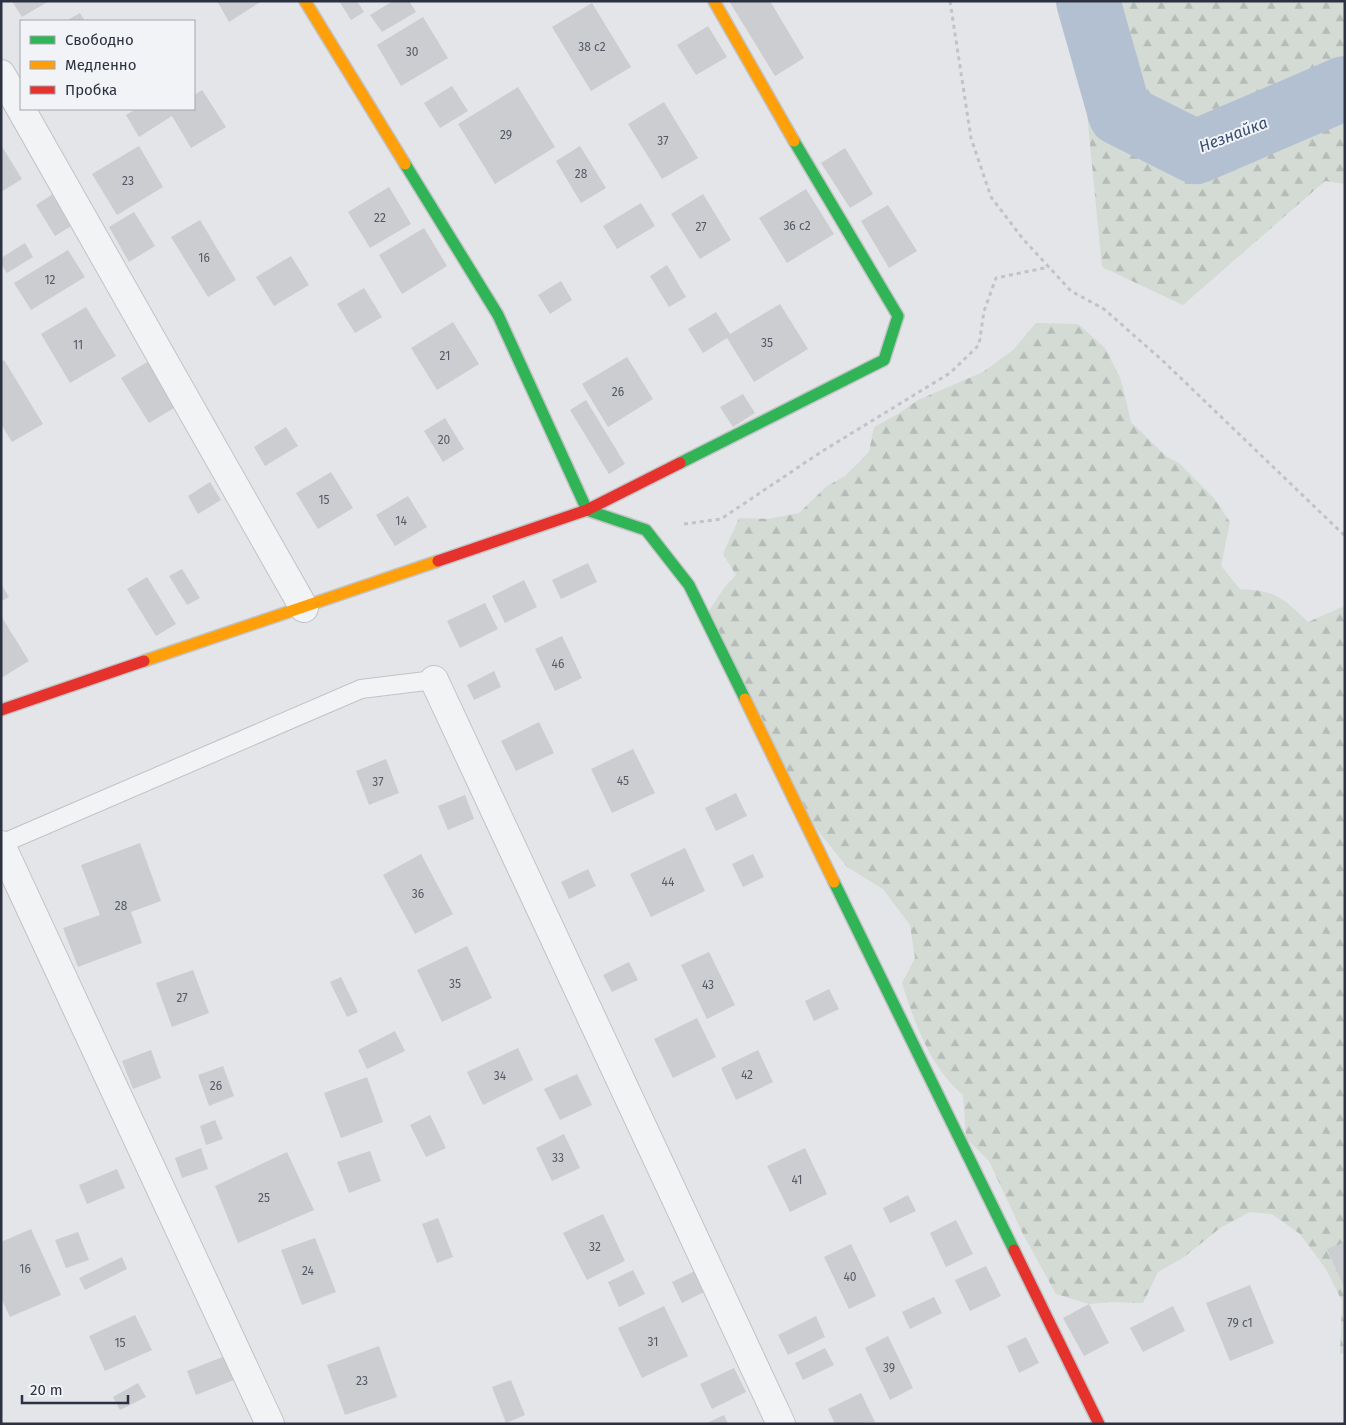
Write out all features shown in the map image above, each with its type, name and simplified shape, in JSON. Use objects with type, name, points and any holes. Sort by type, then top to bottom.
[{"type":"street","points":[[305,1],[498,314],[587,510],[646,530],[689,585],[1099,1424]]},
{"type":"street","points":[[1,710],[587,510],[884,360],[898,316],[804,160],[714,1]]},
{"type":"street","points":[[1,74],[20,107]]},
{"type":"street","points":[[21,110],[304,608]]},
{"type":"street","points":[[434,680],[781,1424]]},
{"type":"street","points":[[1,845],[270,1424]]},
{"type":"lane","points":[[1,845],[361,689],[434,680]]},
{"type":"path","points":[[950,1],[971,138],[991,197],[1023,239],[1072,290],[1104,309],[1155,354],[1345,536]]},
{"type":"path","points":[[646,530],[721,519],[821,452],[950,373],[979,345],[984,311],[996,278],[1050,267]]},
{"type":"green space","points":[[1076,1],[1345,1],[1345,184],[1325,181],[1183,305],[1102,267]]},
{"type":"green space","points":[[1036,323],[1078,324],[1105,348],[1121,380],[1131,422],[1167,457],[1179,463],[1213,497],[1230,522],[1221,566],[1240,589],[1262,591],[1278,597],[1308,622],[1342,607],[1345,609],[1345,1353],[1340,1354],[1342,1301],[1326,1269],[1300,1234],[1272,1214],[1250,1212],[1220,1228],[1183,1258],[1158,1272],[1143,1303],[1110,1302],[1089,1304],[1056,1294],[1023,1234],[989,1161],[966,1138],[963,1095],[941,1071],[925,1044],[912,1014],[902,983],[915,958],[910,925],[883,889],[847,867],[811,822],[706,615],[724,588],[736,575],[723,554],[739,518],[768,519],[799,513],[827,486],[845,476],[869,452],[874,427],[918,400],[983,372],[1013,350]]},
{"type":"building","points":[[12,1],[49,1],[22,17]]},
{"type":"building","points":[[217,1],[262,1],[229,22]]},
{"type":"building","points":[[339,1],[357,1],[364,12],[351,20]]},
{"type":"building","points":[[393,1],[409,1],[416,12],[382,32],[370,15]]},
{"type":"building","points":[[729,1],[770,1],[804,58],[775,76]]},
{"type":"building","points":[[592,3],[631,67],[591,91],[552,27]]},
{"type":"building","points":[[80,13],[84,20],[68,20]]},
{"type":"building","points":[[423,17],[448,58],[401,86],[377,45]]},
{"type":"building","points":[[708,26],[727,57],[696,75],[677,45]]},
{"type":"building","points":[[452,86],[468,111],[440,128],[424,103]]},
{"type":"building","points":[[518,87],[555,147],[495,184],[458,124]]},
{"type":"building","points":[[202,90],[226,127],[191,148],[172,116],[139,137],[126,115],[134,110],[195,110],[195,94]]},
{"type":"building","points":[[664,102],[698,158],[662,179],[628,124]]},
{"type":"building","points":[[1,145],[22,179],[1,192]]},
{"type":"building","points":[[139,146],[163,187],[117,215],[92,174]]},
{"type":"building","points":[[580,146],[606,188],[581,203],[556,161]]},
{"type":"building","points":[[845,148],[873,194],[850,208],[821,163]]},
{"type":"building","points":[[389,187],[411,224],[370,248],[348,212]]},
{"type":"building","points":[[806,189],[834,234],[787,263],[759,218]]},
{"type":"building","points":[[53,194],[73,225],[55,236],[36,205]]},
{"type":"building","points":[[703,194],[731,240],[700,259],[671,214]]},
{"type":"building","points":[[641,203],[655,226],[617,249],[603,226]]},
{"type":"building","points":[[888,205],[917,251],[889,268],[861,221]]},
{"type":"building","points":[[134,212],[155,246],[129,262],[109,227]]},
{"type":"building","points":[[200,220],[236,280],[208,297],[171,237]]},
{"type":"building","points":[[424,228],[447,266],[402,294],[379,255]]},
{"type":"building","points":[[25,243],[33,257],[7,273],[1,264],[1,258]]},
{"type":"building","points":[[68,250],[85,277],[31,310],[14,283]]},
{"type":"building","points":[[291,256],[309,285],[274,306],[256,277]]},
{"type":"building","points":[[667,265],[686,297],[669,307],[650,276]]},
{"type":"building","points":[[561,281],[572,300],[550,314],[538,295]]},
{"type":"building","points":[[364,288],[382,317],[355,333],[337,304]]},
{"type":"building","points":[[780,304],[808,349],[754,382],[727,338],[703,353],[688,329],[716,312],[730,334]]},
{"type":"building","points":[[86,307],[116,356],[70,383],[41,334]]},
{"type":"building","points":[[453,322],[479,364],[437,390],[411,348]]},
{"type":"building","points":[[627,357],[653,399],[608,427],[582,384]]},
{"type":"building","points":[[152,359],[179,405],[149,423],[121,378]]},
{"type":"building","points":[[4,360],[43,424],[12,442],[1,424],[1,362]]},
{"type":"building","points":[[743,394],[755,413],[733,427],[720,407]]},
{"type":"building","points":[[586,400],[625,464],[609,474],[570,410]]},
{"type":"building","points":[[445,418],[464,449],[443,462],[424,431]]},
{"type":"building","points":[[286,427],[298,446],[265,466],[254,447]]},
{"type":"building","points":[[331,472],[353,508],[318,529],[296,493]]},
{"type":"building","points":[[210,482],[221,500],[198,514],[188,496]]},
{"type":"building","points":[[408,496],[427,527],[395,546],[376,515]]},
{"type":"building","points":[[588,563],[597,582],[561,599],[552,580]]},
{"type":"building","points":[[182,569],[200,598],[187,605],[169,576]]},
{"type":"building","points":[[147,577],[176,624],[156,636],[127,589]]},
{"type":"building","points":[[524,580],[537,607],[505,623],[492,596]]},
{"type":"building","points":[[1,584],[9,597],[1,601]]},
{"type":"building","points":[[485,603],[498,629],[460,648],[447,621]]},
{"type":"building","points":[[1,616],[29,661],[1,678]]},
{"type":"building","points":[[562,636],[582,678],[555,691],[535,649]]},
{"type":"building","points":[[494,671],[501,687],[474,700],[467,685]]},
{"type":"building","points":[[539,722],[554,753],[516,771],[501,741]]},
{"type":"building","points":[[633,749],[655,793],[612,813],[591,769]]},
{"type":"building","points":[[386,759],[399,793],[369,805],[356,771]]},
{"type":"building","points":[[736,793],[747,816],[716,831],[705,808]]},
{"type":"building","points":[[465,795],[474,819],[448,830],[438,806]]},
{"type":"building","points":[[140,843],[161,901],[131,912],[142,943],[78,967],[63,928],[100,915],[81,865]]},
{"type":"building","points":[[685,848],[705,891],[651,917],[630,874]]},
{"type":"building","points":[[421,854],[453,914],[415,934],[383,875]]},
{"type":"building","points":[[753,854],[764,877],[743,887],[732,864]]},
{"type":"building","points":[[588,869],[596,886],[569,899],[561,882]]},
{"type":"building","points":[[467,946],[492,998],[442,1022],[417,970]]},
{"type":"building","points":[[709,952],[735,1005],[707,1019],[681,965]]},
{"type":"building","points":[[629,962],[638,980],[612,992],[603,975]]},
{"type":"building","points":[[193,970],[209,1013],[172,1027],[156,983]]},
{"type":"building","points":[[341,977],[358,1012],[347,1017],[330,982]]},
{"type":"building","points":[[829,989],[839,1009],[814,1021],[805,1001]]},
{"type":"building","points":[[697,1018],[716,1057],[673,1078],[654,1039]]},
{"type":"building","points":[[395,1031],[405,1051],[367,1069],[358,1050]]},
{"type":"building","points":[[518,1048],[533,1080],[483,1105],[467,1072]]},
{"type":"building","points":[[151,1050],[161,1078],[133,1089],[122,1061]]},
{"type":"building","points":[[758,1050],[773,1082],[736,1100],[721,1068]]},
{"type":"building","points":[[223,1066],[234,1096],[209,1106],[198,1075]]},
{"type":"building","points":[[577,1074],[592,1105],[560,1120],[544,1089]]},
{"type":"building","points":[[367,1077],[383,1122],[341,1138],[324,1093]]},
{"type":"building","points":[[430,1115],[446,1148],[426,1157],[410,1125]]},
{"type":"building","points":[[215,1120],[223,1139],[206,1145],[200,1126]]},
{"type":"building","points":[[564,1134],[580,1168],[552,1181],[536,1148]]},
{"type":"building","points":[[201,1148],[208,1169],[182,1178],[175,1158]]},
{"type":"building","points":[[805,1148],[827,1194],[790,1212],[767,1166]]},
{"type":"building","points":[[370,1151],[381,1181],[349,1193],[337,1162]]},
{"type":"building","points":[[287,1152],[314,1210],[238,1243],[215,1186]]},
{"type":"building","points":[[117,1169],[125,1188],[87,1204],[79,1185]]},
{"type":"building","points":[[908,1195],[916,1211],[890,1223],[883,1208]]},
{"type":"building","points":[[603,1214],[625,1261],[587,1280],[563,1233]]},
{"type":"building","points":[[438,1218],[453,1257],[437,1263],[422,1224]]},
{"type":"building","points":[[956,1220],[973,1254],[946,1267],[930,1233]]},
{"type":"building","points":[[31,1229],[61,1295],[10,1317],[1,1298],[1,1242]]},
{"type":"building","points":[[78,1232],[89,1260],[66,1268],[55,1240]]},
{"type":"building","points":[[315,1238],[336,1292],[302,1305],[281,1250]]},
{"type":"building","points":[[1345,1242],[1345,1289],[1327,1249]]},
{"type":"building","points":[[851,1244],[876,1296],[849,1309],[824,1257]]},
{"type":"building","points":[[122,1257],[127,1269],[85,1290],[79,1278]]},
{"type":"building","points":[[986,1266],[1001,1296],[970,1311],[955,1280]]},
{"type":"building","points":[[633,1270],[645,1294],[619,1307],[608,1282]]},
{"type":"building","points":[[695,1271],[706,1291],[682,1303],[672,1282]]},
{"type":"building","points":[[1250,1285],[1274,1343],[1230,1361],[1206,1303]]},
{"type":"building","points":[[934,1297],[942,1313],[910,1329],[902,1312]]},
{"type":"building","points":[[1089,1304],[1109,1343],[1084,1356],[1063,1318]]},
{"type":"building","points":[[664,1306],[688,1356],[642,1378],[618,1328]]},
{"type":"building","points":[[1173,1306],[1185,1331],[1143,1352],[1130,1328]]},
{"type":"building","points":[[135,1315],[152,1350],[105,1371],[89,1336]]},
{"type":"building","points":[[816,1316],[825,1337],[788,1355],[778,1335]]},
{"type":"building","points":[[888,1336],[913,1388],[890,1400],[865,1348]]},
{"type":"building","points":[[1026,1337],[1039,1363],[1019,1373],[1007,1346]]},
{"type":"building","points":[[379,1346],[397,1397],[345,1415],[327,1365]]},
{"type":"building","points":[[825,1348],[834,1365],[803,1380],[795,1363]]},
{"type":"building","points":[[225,1356],[234,1380],[196,1395],[187,1371]]},
{"type":"building","points":[[734,1368],[746,1392],[712,1409],[700,1384]]},
{"type":"building","points":[[511,1380],[525,1415],[506,1423],[492,1387]]},
{"type":"building","points":[[138,1383],[146,1397],[120,1410],[113,1397]]},
{"type":"building","points":[[861,1393],[875,1422],[835,1424],[828,1409]]},
{"type":"building","points":[[724,1415],[728,1424],[705,1424]]},
{"type":"waterway","name":"Незнайка","points":[[1088,1],[1120,114],[1196,152],[1345,88]]},
{"type":"traffic: fast","points":[[680,463],[884,360],[898,316],[794,141]]},
{"type":"traffic: fast","points":[[405,164],[498,315],[587,510],[646,530],[689,585],[745,699]]},
{"type":"traffic: fast","points":[[834,882],[1014,1250]]},
{"type":"traffic: slow","points":[[305,1],[405,164]]},
{"type":"traffic: slow","points":[[714,1],[794,141]]},
{"type":"traffic: slow","points":[[144,661],[438,561]]},
{"type":"traffic: slow","points":[[745,699],[834,882]]},
{"type":"traffic: jam","points":[[438,561],[587,510],[680,463]]},
{"type":"traffic: jam","points":[[1,710],[144,661]]},
{"type":"traffic: jam","points":[[1014,1250],[1099,1424]]}]
